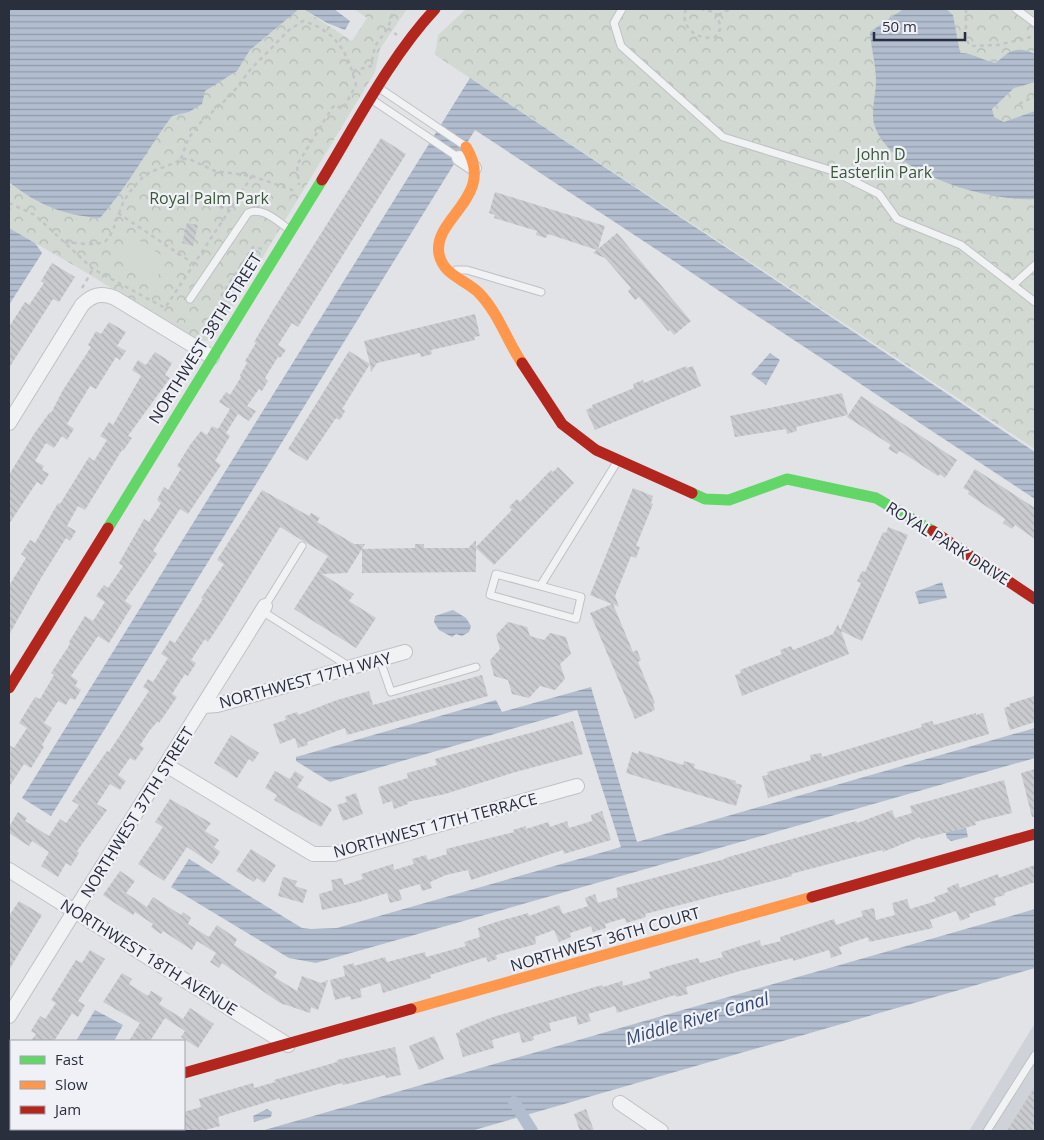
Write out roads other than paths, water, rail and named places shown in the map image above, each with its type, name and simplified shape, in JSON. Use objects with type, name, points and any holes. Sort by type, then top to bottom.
[{"type":"street","name":"NORTHWEST 38TH STREET","points":[[9,688],[370,99],[422,23],[435,9]]},
{"type":"street","points":[[449,273],[441,262],[439,245],[448,225],[474,182],[474,168],[462,152]]},
{"type":"street","name":"ROYAL PARK DRIVE","points":[[449,273],[477,291],[489,304],[513,349],[562,424],[596,450],[705,499],[729,500],[787,480],[876,498],[916,519],[1035,599]]},
{"type":"street","points":[[9,423],[82,305],[90,297],[99,294],[115,298],[212,357]]},
{"type":"street","name":"NORTHWEST 37TH STREET","points":[[9,1016],[204,706],[263,608]]},
{"type":"street","name":"NORTHWEST 17TH WAY","points":[[204,706],[217,705],[405,652]]},
{"type":"street","name":"NORTHWEST 17TH TERRACE","points":[[166,765],[313,854],[334,854],[577,786]]},
{"type":"street","name":"NORTHWEST 36TH COURT","points":[[185,1073],[1035,834]]},
{"type":"street","name":"NORTHWEST 18TH AVENUE","points":[[9,870],[288,1045]]},
{"type":"street","points":[[620,1103],[661,1131]]},
{"type":"lane","points":[[622,9],[614,24],[621,46],[722,137],[833,171],[879,194],[897,219],[961,245],[1035,302]]},
{"type":"lane","points":[[1016,9],[1035,23]]},
{"type":"lane","points":[[378,88],[430,122],[462,152]]},
{"type":"lane","points":[[370,99],[431,138],[462,152]]},
{"type":"lane","points":[[190,299],[248,213],[255,210],[262,212],[291,230]]},
{"type":"lane","points":[[1013,285],[1035,265]]},
{"type":"lane","points":[[449,273],[467,270],[541,292]]},
{"type":"lane","points":[[541,584],[618,460]]},
{"type":"lane","points":[[302,546],[263,608],[352,668]]},
{"type":"lane","points":[[496,574],[541,584],[581,597],[576,619],[490,595],[496,574]]},
{"type":"lane","points":[[380,660],[391,692],[476,667]]},
{"type":"lane","points":[[987,1131],[1035,1055]]},
{"type":"water","points":[[9,9],[299,9],[250,50],[237,71],[205,91],[202,104],[189,112],[172,116],[120,193],[100,218],[75,215],[51,208],[30,197],[9,182]]},
{"type":"water","points":[[303,9],[334,9],[350,21],[345,30],[327,23]]},
{"type":"water","points":[[946,9],[953,15],[960,53],[970,54],[996,63],[1005,55],[1018,50],[1029,51],[1035,54],[1035,82],[1014,88],[992,109],[994,117],[1004,122],[1035,111],[1035,199],[993,196],[944,182],[921,171],[901,158],[885,144],[874,122],[873,110],[876,75],[870,32],[902,10]]},
{"type":"water","points":[[470,78],[1035,452],[1035,499],[475,130],[51,816],[22,798]]},
{"type":"water","points":[[9,228],[35,243],[42,253],[9,305]]},
{"type":"water","points":[[770,353],[780,360],[766,385],[751,374]]},
{"type":"water","points":[[942,582],[947,598],[919,604],[915,592]]},
{"type":"water","points":[[453,610],[466,618],[471,626],[469,632],[462,636],[456,634],[452,637],[439,630],[434,622],[435,616]]},
{"type":"water","points":[[591,687],[637,842],[1035,728],[1035,758],[316,963],[289,958],[171,887],[189,859],[302,928],[337,928],[621,847],[577,710],[330,782],[296,761],[296,757],[496,700],[502,712]]},
{"type":"water","points":[[956,828],[957,830],[966,828],[968,837],[951,841],[947,838],[945,830]]},
{"type":"water","name":"Middle River Canal","points":[[1035,909],[1035,968],[471,1131],[261,1131]]},
{"type":"water","points":[[95,1010],[123,1025],[115,1040],[77,1040]]},
{"type":"water","points":[[267,1109],[272,1112],[271,1117],[254,1122],[253,1116]]},
{"type":"waterway","points":[[514,1102],[532,1131]]},
{"type":"park label","name":"John D Easterlin Park","points":[[881,163]]},
{"type":"park label","name":"Royal Palm Park","points":[[209,198]]}]
